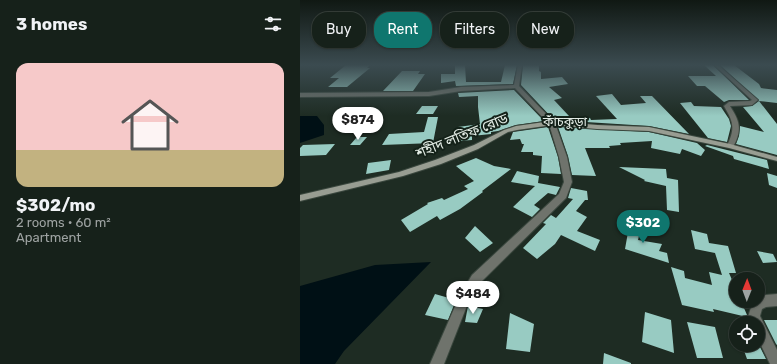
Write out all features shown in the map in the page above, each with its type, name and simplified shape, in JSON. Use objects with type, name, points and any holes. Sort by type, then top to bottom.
[{"type":"street","points":[[516,86],[517,82]]},
{"type":"street","points":[[730,146],[736,132],[735,120],[726,106],[729,104],[752,103],[755,100],[735,82]]},
{"type":"street","points":[[300,95],[429,94],[461,89],[516,86],[552,123],[563,157],[568,182],[563,196],[476,279],[464,299],[437,364]]},
{"type":"street","name":"শহীদ লতিফ রোড","points":[[300,198],[344,189],[438,162],[476,147],[506,131],[516,128],[552,123],[597,127],[649,129],[730,146],[777,159]]},
{"type":"street","points":[[754,316],[758,305],[765,301],[777,300]]},
{"type":"street","points":[[765,339],[777,364]]},
{"type":"shaded area","points":[[300,116],[317,116],[324,125],[324,135],[300,143]]},
{"type":"shaded area","points":[[431,262],[344,351],[335,364],[300,364],[300,286],[375,265]]},
{"type":"building","points":[[334,82],[353,82],[347,87],[328,87]]},
{"type":"building","points":[[392,82],[419,82],[413,91],[383,91]]},
{"type":"building","points":[[455,82],[513,82],[513,84],[456,86]]},
{"type":"building","points":[[521,82],[566,82],[568,84],[549,87],[562,98],[554,100],[569,116],[590,118],[591,120],[617,119],[596,96],[612,94],[621,105],[646,103],[640,96],[652,96],[689,134],[649,126],[554,120],[521,85]]},
{"type":"building","points":[[693,82],[730,82],[749,100],[729,100],[724,102],[705,86],[697,86]]},
{"type":"building","points":[[738,82],[756,82],[761,88],[777,90],[777,103],[759,101]]},
{"type":"building","points":[[514,90],[544,121],[516,125],[491,132],[491,134],[472,136],[472,140],[458,141],[458,127],[480,124],[478,96],[459,97],[458,93]]},
{"type":"building","points":[[759,101],[777,124],[777,155],[736,144],[740,126],[764,132],[743,107],[752,106]]},
{"type":"building","points":[[691,102],[694,106],[721,107],[729,119],[731,126],[727,142],[708,138],[680,103]]},
{"type":"building","points":[[422,106],[438,106],[433,114],[416,114]]},
{"type":"building","points":[[428,117],[438,117],[433,143],[382,145],[389,134],[424,132]]},
{"type":"building","points":[[548,127],[558,157],[561,174],[541,173],[542,156],[533,155],[533,152],[521,152],[524,144],[522,144],[520,139],[510,140],[513,132]]},
{"type":"building","points":[[558,127],[649,132],[697,143],[705,150],[701,156],[682,149],[680,154],[651,148],[652,141],[620,143],[621,145],[609,146],[610,148],[585,148],[596,176],[572,175],[568,156]]},
{"type":"building","points":[[357,137],[367,137],[360,145],[350,145]]},
{"type":"building","points":[[335,144],[326,155],[300,156],[300,148],[303,145]]},
{"type":"building","points":[[707,145],[767,160],[769,169],[734,159],[733,156],[705,146]]},
{"type":"building","points":[[476,158],[494,166],[511,169],[460,209],[440,220],[437,216],[410,232],[401,220],[428,204],[427,203],[442,198],[444,200],[468,189],[464,186],[474,181],[456,166]]},
{"type":"building","points":[[391,160],[389,170],[366,174],[368,163]]},
{"type":"building","points":[[619,167],[666,169],[667,178],[678,180],[679,212],[667,210],[666,186],[644,181],[645,180]]},
{"type":"building","points":[[517,171],[539,176],[538,183],[560,187],[556,195],[548,193],[534,205],[540,209],[532,217],[513,207],[535,186],[511,182]]},
{"type":"building","points":[[767,173],[777,176],[777,188],[769,185]]},
{"type":"building","points":[[571,188],[587,191],[588,200],[585,200],[576,211],[587,217],[577,231],[600,240],[595,251],[561,235],[555,244],[537,259],[523,248],[546,224],[543,223],[551,215],[556,218],[573,199],[568,198]]},
{"type":"building","points":[[630,221],[642,223],[638,240],[662,244],[659,251],[667,253],[669,263],[625,249]]},
{"type":"building","points":[[475,226],[493,243],[480,252],[465,238]]},
{"type":"building","points":[[691,230],[707,234],[709,243],[728,246],[736,272],[729,272],[729,308],[744,308],[747,316],[713,309],[714,312],[682,305],[671,267],[684,271],[685,278],[712,285],[709,272],[722,275],[715,253],[695,249]]},
{"type":"building","points":[[757,251],[773,254],[777,262],[763,263]]},
{"type":"building","points":[[435,294],[456,300],[448,320],[425,315]]},
{"type":"building","points":[[468,306],[483,309],[477,323],[465,322]]},
{"type":"building","points":[[645,312],[671,320],[674,353],[642,342]]},
{"type":"building","points":[[510,313],[534,324],[530,352],[506,349]]},
{"type":"building","points":[[765,320],[777,320],[777,345]]},
{"type":"building","points":[[687,322],[715,327],[723,358],[697,358]]},
{"type":"building","points":[[744,352],[762,352],[766,359],[747,359]]},
{"type":"building","points":[[604,353],[631,363],[631,364],[603,364]]},
{"type":"district","name":"কাঁচকুড়া","points":[[565,121]]}]
